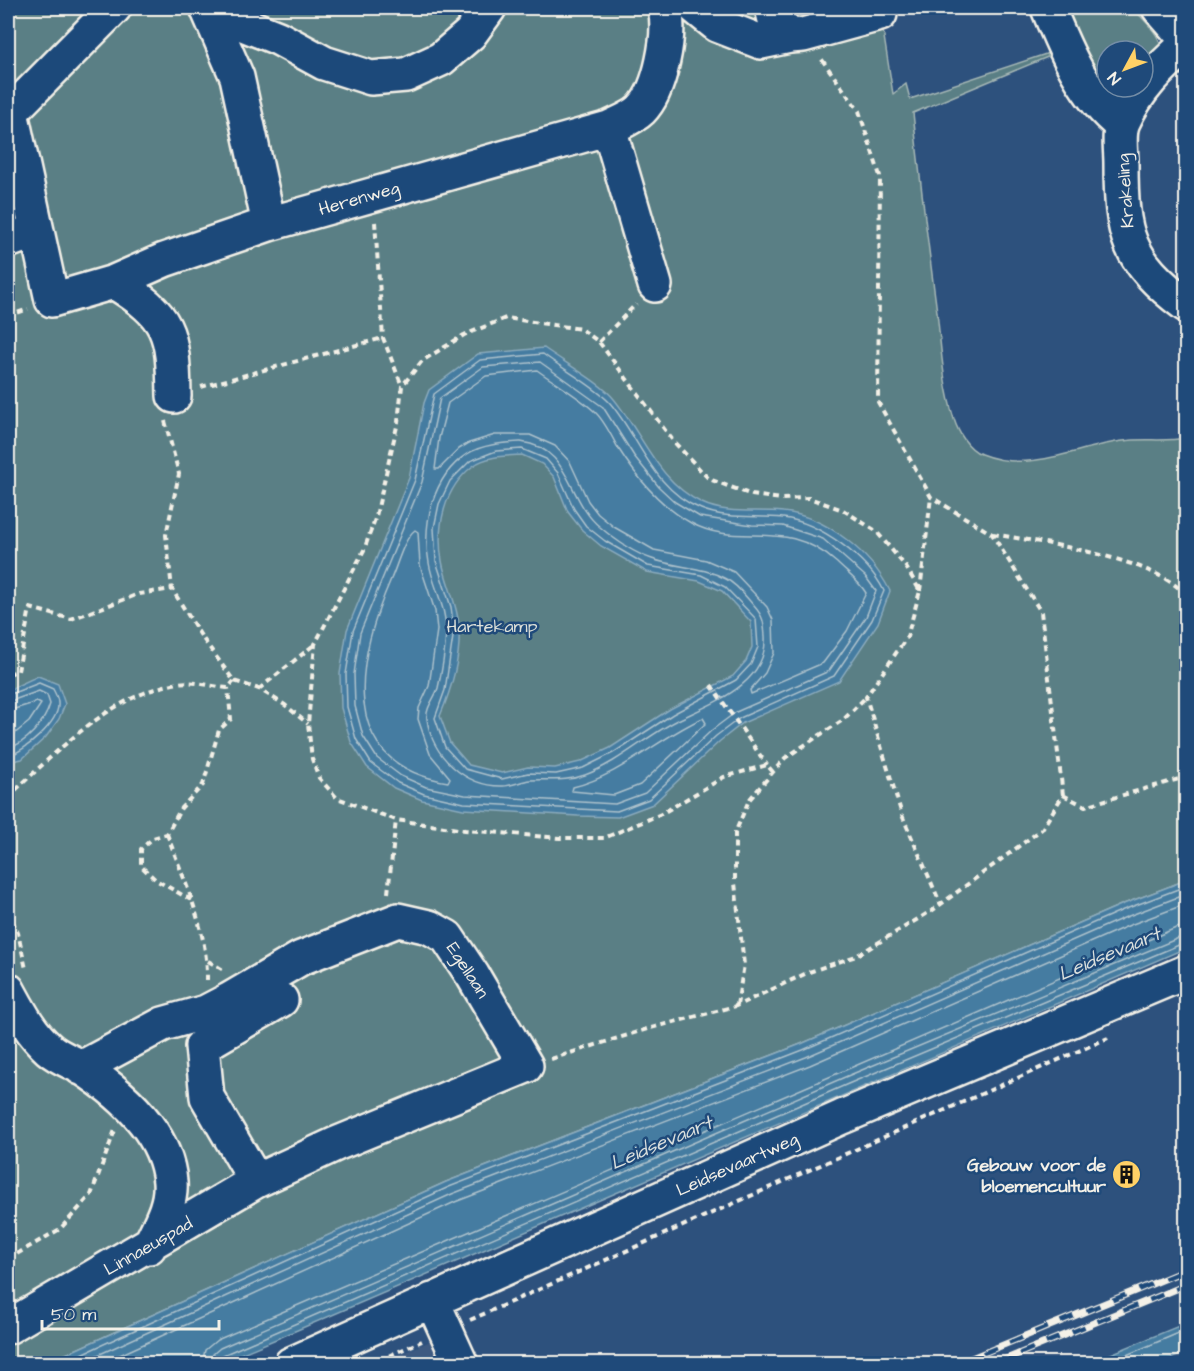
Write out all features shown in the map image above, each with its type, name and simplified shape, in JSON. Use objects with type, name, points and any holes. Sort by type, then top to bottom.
[{"type":"street","points":[[22,234],[9,113],[114,8]]},
{"type":"street","points":[[207,9],[278,38],[324,63],[371,78],[406,75],[441,59],[470,34],[489,8]]},
{"type":"street","points":[[674,8],[761,42],[880,14],[878,8]]},
{"type":"street","name":"Herenweg","points":[[22,234],[52,300],[114,282],[164,260],[268,224],[609,128],[641,111],[652,94],[662,64],[674,8]]},
{"type":"street","points":[[772,8],[776,20],[797,35]]},
{"type":"street","points":[[1048,8],[1062,42],[1085,85],[1104,111],[1121,125]]},
{"type":"street","points":[[1159,8],[1186,39]]},
{"type":"street","points":[[207,9],[237,76],[268,224]]},
{"type":"street","name":"Krakeling","points":[[1186,45],[1135,98],[1121,125],[1123,213],[1129,241],[1140,261],[1156,282],[1186,304]]},
{"type":"street","points":[[609,128],[655,285]]},
{"type":"street","points":[[114,282],[135,295],[159,317],[173,348],[168,403]]},
{"type":"street","name":"Egellaan","points":[[81,1068],[163,1024],[207,1012],[301,958],[398,920],[429,927],[447,937],[474,976],[526,1066]]},
{"type":"street","name":"Leidsevaartweg","points":[[291,1364],[842,1117],[1186,972]]},
{"type":"street","points":[[8,990],[31,1032],[51,1052],[81,1068],[137,1110],[160,1146],[171,1182],[166,1212],[149,1246]]},
{"type":"street","points":[[281,999],[202,1046],[207,1097],[256,1181],[336,1144],[526,1066]]},
{"type":"street","name":"Linnaeuspad","points":[[8,1327],[256,1181]]},
{"type":"street","points":[[432,1300],[461,1364]]},
{"type":"path","points":[[797,35],[859,111],[880,176],[878,402],[931,497],[992,534],[1066,547],[1149,570],[1175,583],[1186,595]]},
{"type":"path","points":[[259,689],[315,644],[344,592],[376,516],[398,422],[402,386],[382,338],[373,195]]},
{"type":"path","points":[[599,342],[655,285]]},
{"type":"path","points":[[402,386],[422,361],[464,335],[506,318],[581,329],[599,342],[674,442],[709,479],[752,495],[781,499],[809,498],[843,510],[876,531],[906,567],[920,591]]},
{"type":"path","points":[[308,724],[285,705],[259,689],[234,681],[201,636],[172,588],[166,535],[179,474],[168,403],[274,367],[382,338]]},
{"type":"path","points":[[736,1006],[744,965],[735,883],[735,833],[749,800],[784,758],[843,720],[866,697],[907,637],[920,591],[931,497]]},
{"type":"path","points":[[526,1066],[647,1029],[736,1006],[809,972],[856,956],[941,905],[1042,829],[1063,795],[1041,612],[992,534]]},
{"type":"path","points":[[8,674],[18,671],[30,608],[71,619],[139,594],[172,588]]},
{"type":"path","points":[[315,644],[308,724],[312,759],[319,778],[338,798],[396,820],[465,830],[560,838],[604,838],[661,814],[724,777],[767,765]]},
{"type":"path","points":[[191,900],[156,880],[141,866],[141,849],[153,838],[167,834],[181,808],[203,785],[219,730],[231,719],[228,688],[234,681]]},
{"type":"path","points":[[8,796],[97,717],[134,697],[179,682],[228,688]]},
{"type":"path","points":[[711,685],[773,772]]},
{"type":"path","points":[[866,697],[902,815],[941,905]]},
{"type":"path","points":[[1063,795],[1085,806],[1186,777]]},
{"type":"path","points":[[376,927],[390,886],[396,820]]},
{"type":"path","points":[[167,834],[191,900],[207,961],[207,1012]]},
{"type":"path","name":"Leidsevaartweg","points":[[370,1364],[1110,1037]]},
{"type":"shaded area","points":[[458,1329],[473,1364],[378,1364]]},
{"type":"green space","name":"Hartekamp","points":[[8,8],[876,8],[882,24],[893,94],[906,84],[910,99],[1049,53],[1050,56],[913,113],[945,379],[954,419],[964,440],[976,452],[999,459],[1035,460],[1123,441],[1186,438],[1186,880],[1121,905],[801,1044],[446,1182],[46,1363],[8,1363]]},
{"type":"green space","points":[[1057,8],[1133,8],[1160,42],[1161,49],[1158,58],[1155,61],[1155,39],[1095,39],[1095,73]]},
{"type":"water","points":[[544,348],[609,393],[662,470],[687,494],[702,503],[722,509],[773,511],[799,515],[831,529],[859,550],[882,577],[890,591],[878,623],[839,681],[743,723],[720,741],[653,804],[618,817],[463,809],[422,800],[394,788],[367,767],[351,742],[341,708],[340,674],[347,630],[409,478],[424,403],[429,390],[478,354]],"holes":[[[522,455],[542,464],[554,477],[568,512],[582,530],[601,546],[647,572],[699,581],[722,591],[751,622],[752,647],[746,661],[733,676],[670,709],[610,748],[580,762],[555,768],[528,767],[502,773],[469,765],[450,743],[440,716],[454,673],[459,638],[456,610],[442,561],[440,535],[444,509],[449,497],[455,485],[473,466],[496,457]]]},
{"type":"water","points":[[38,676],[58,684],[65,704],[59,719],[46,737],[22,759],[8,762],[8,690]]},
{"type":"water","name":"Leidsevaart","points":[[1186,880],[1186,948],[281,1337],[219,1363],[46,1363],[446,1182],[801,1044],[1121,905]]},
{"type":"water","points":[[1186,1323],[1186,1353],[1159,1363],[1089,1363]]},
{"type":"railway","points":[[957,1364],[1186,1270]]},
{"type":"railway","points":[[994,1364],[1186,1285]]},
{"type":"place","name":"Gebouw voor de bloemencultuur","points":[[1127,1175]]}]
